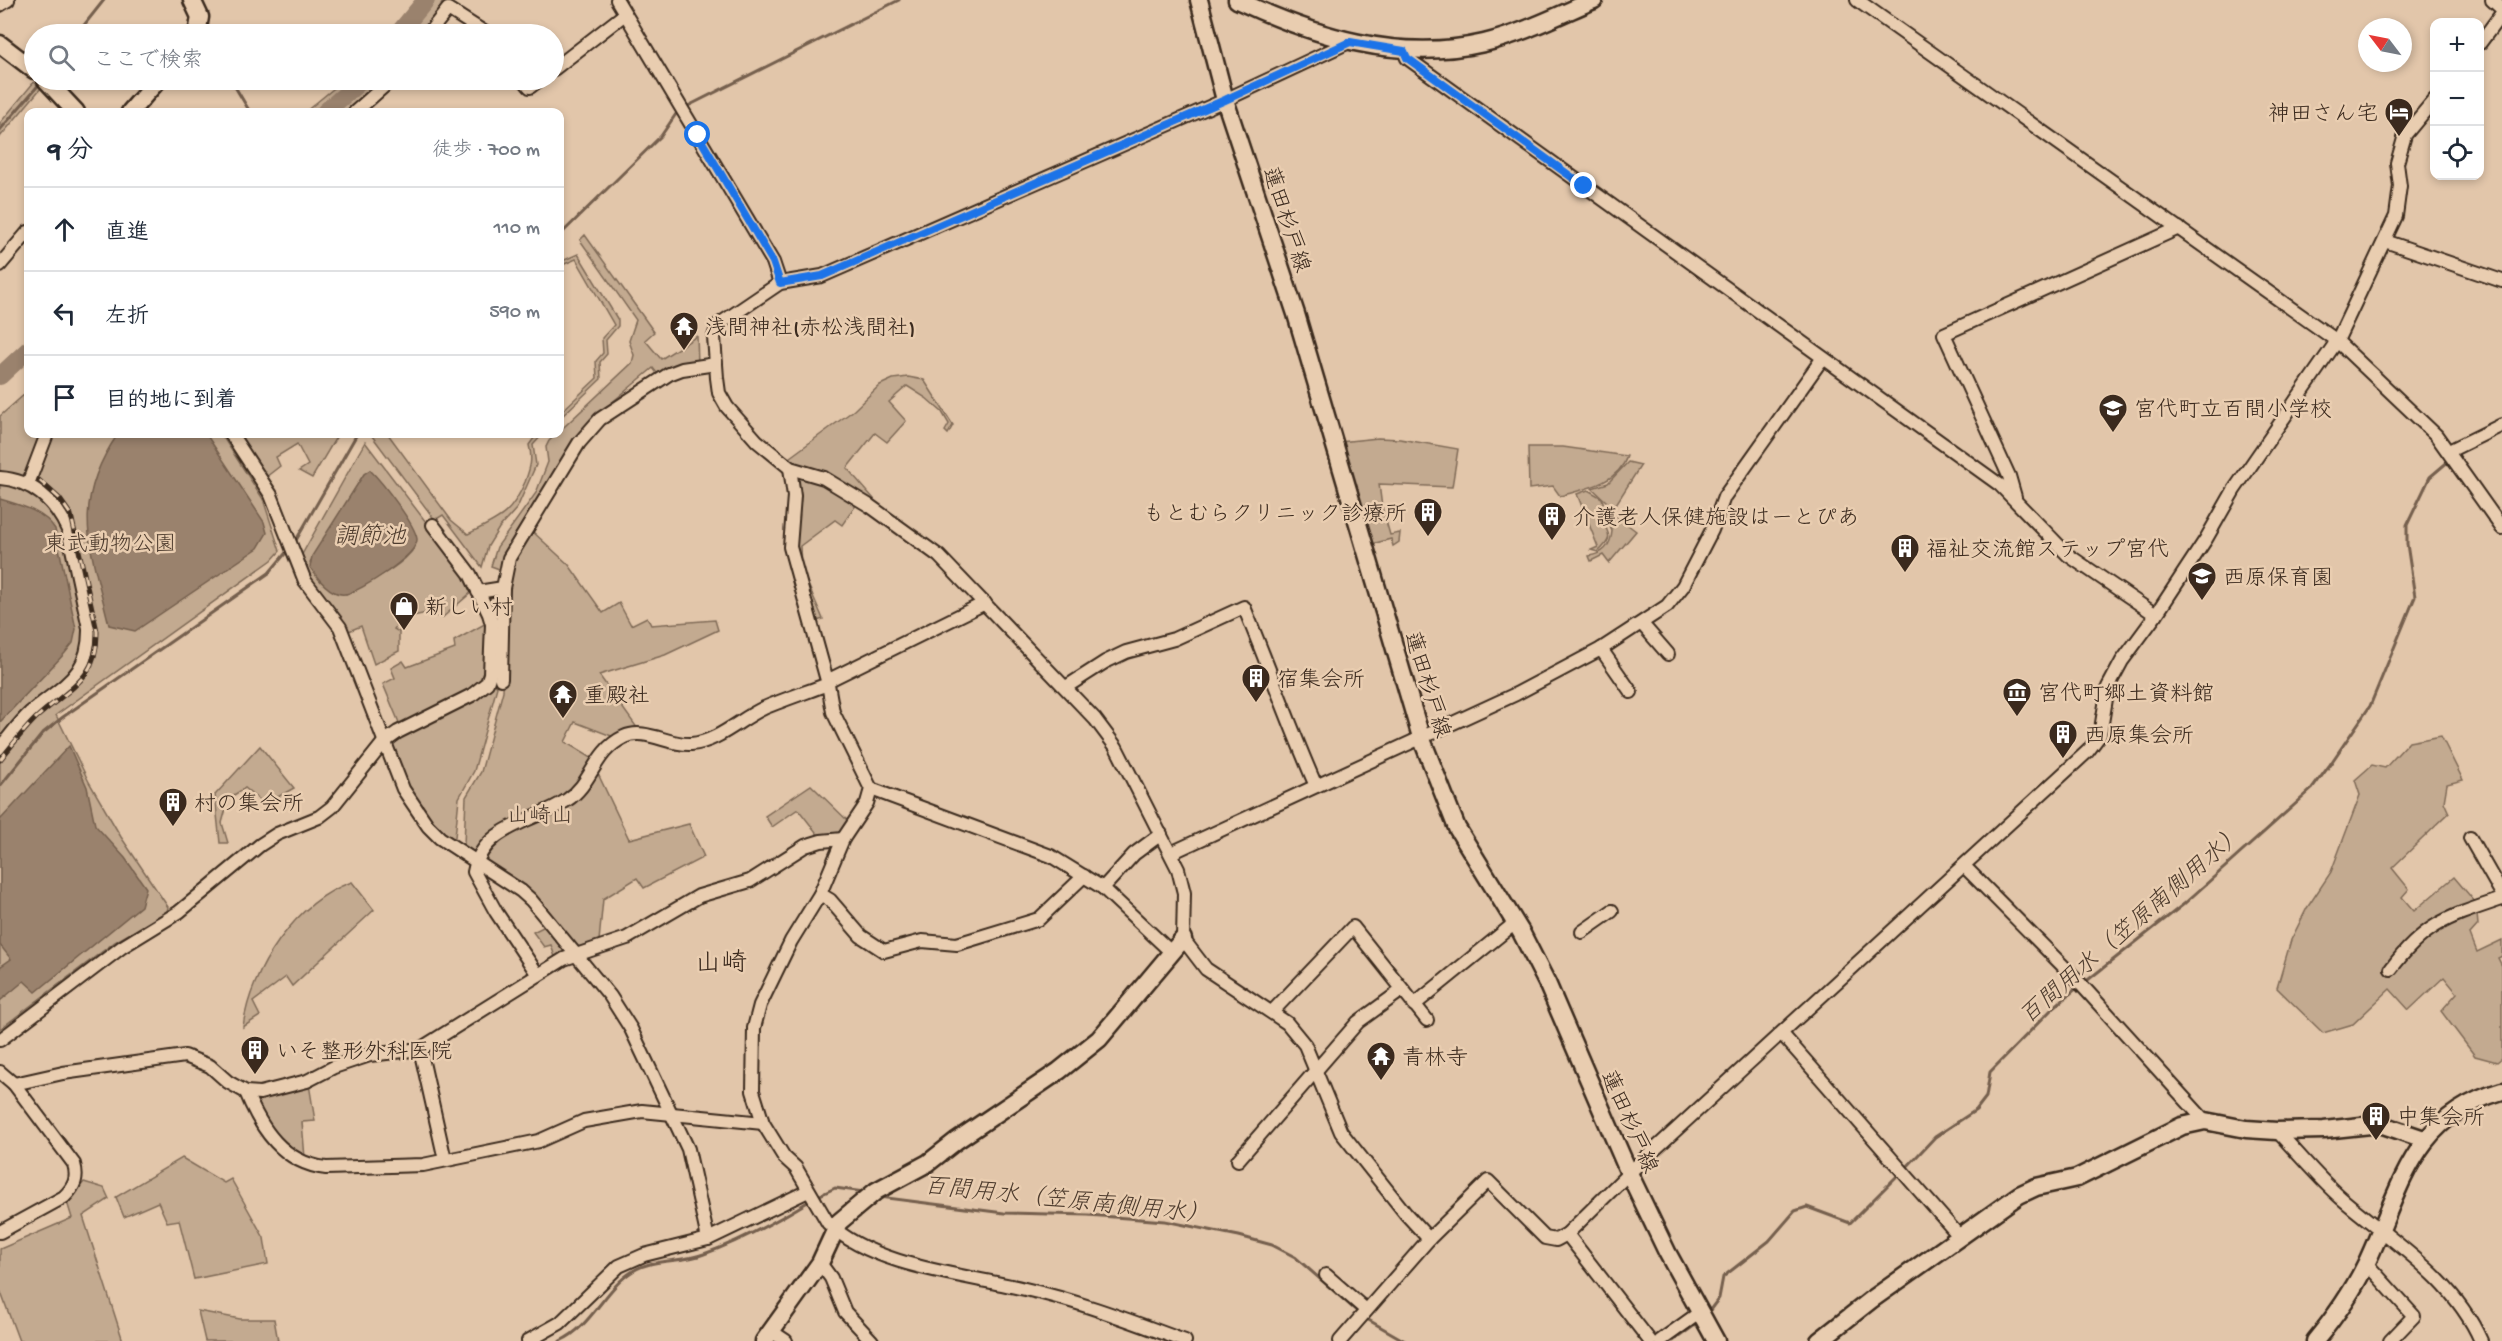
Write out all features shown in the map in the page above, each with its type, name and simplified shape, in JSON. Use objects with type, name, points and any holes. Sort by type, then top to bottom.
[{"type":"street","points":[[0,5],[8,0]]},
{"type":"street","points":[[192,0],[200,17],[199,24]]},
{"type":"street","points":[[617,0],[773,262],[780,283]]},
{"type":"street","name":"蓮田杉戸線","points":[[1199,0],[1225,100],[1296,314],[1421,737],[1457,828],[1515,923],[1547,983],[1629,1173],[1699,1313],[1716,1341]]},
{"type":"street","points":[[1237,0],[1272,16],[1350,42],[1404,51],[1440,50],[1485,43],[1594,0]]},
{"type":"street","points":[[1857,0],[2337,341],[2436,435],[2502,528]]},
{"type":"street","points":[[2484,37],[2502,11],[2492,0]]},
{"type":"street","points":[[436,24],[448,9],[471,24]]},
{"type":"street","points":[[564,61],[625,14]]},
{"type":"street","points":[[1350,42],[1225,100],[822,276],[780,283],[718,325],[714,337],[719,393],[727,407],[757,441],[790,468],[824,478],[870,506],[939,556],[1066,687],[1116,747],[1171,853],[1184,893],[1183,939],[1206,969],[1287,1023],[1305,1045],[1341,1132],[1406,1214],[1429,1239]]},
{"type":"street","points":[[0,44],[24,62]]},
{"type":"street","points":[[1404,51],[1407,58],[2015,498],[2068,555],[2156,615]]},
{"type":"street","points":[[56,90],[72,108]]},
{"type":"street","points":[[134,108],[149,90]]},
{"type":"street","points":[[359,108],[379,90]]},
{"type":"street","points":[[1340,1341],[1429,1239],[1488,1181],[1545,1238],[1556,1240],[1567,1234],[1629,1173],[2088,751],[2100,735],[2108,687],[2122,661],[2156,615],[2206,539],[2234,490],[2337,341],[2385,241],[2400,202],[2397,163],[2405,135],[2430,105]]},
{"type":"street","points":[[2015,498],[2009,476],[1944,334],[2179,228]]},
{"type":"street","points":[[0,265],[24,237]]},
{"type":"street","points":[[2385,241],[2502,281]]},
{"type":"street","points":[[1171,853],[1516,694],[1601,649],[1667,606],[1683,586],[1712,530],[1724,496],[1822,359]]},
{"type":"street","points":[[501,679],[503,588],[512,551],[586,433],[600,419],[669,374],[682,369],[716,364]]},
{"type":"street","points":[[2449,451],[2502,425]]},
{"type":"street","points":[[28,484],[45,438]]},
{"type":"street","points":[[234,438],[271,495],[305,581],[340,627],[403,789],[428,826],[447,844],[521,891],[577,954],[610,996],[631,1029],[672,1114],[692,1162],[708,1239]]},
{"type":"street","points":[[790,468],[794,496],[790,548],[828,682],[833,712],[871,789],[867,803],[843,839],[820,894],[791,941],[760,1005],[754,1028],[753,1091],[763,1123],[784,1157],[796,1168],[808,1191],[835,1230],[874,1251],[912,1266],[1027,1289],[1185,1341]]},
{"type":"street","points":[[0,478],[15,479],[28,484],[56,507],[68,530],[89,628],[90,644],[86,657],[72,680],[28,715],[0,748]]},
{"type":"street","points":[[0,1040],[122,947],[179,912],[260,845],[277,834],[319,817],[332,807],[384,742],[398,732],[472,695],[487,683],[490,674],[492,624],[470,574],[433,525]]},
{"type":"street","points":[[478,592],[503,588]]},
{"type":"street","points":[[538,975],[496,912],[474,872],[479,854],[510,826],[558,806],[576,794],[602,753],[627,736],[647,735],[691,744],[711,738],[765,708],[828,682],[985,603]]},
{"type":"street","points":[[1066,687],[1105,662],[1126,652],[1174,639],[1244,607],[1316,786]]},
{"type":"street","points":[[1642,624],[1668,654]]},
{"type":"street","points":[[1601,649],[1631,692]]},
{"type":"street","points":[[871,789],[1051,856],[1103,888],[1171,952]]},
{"type":"street","points":[[1103,888],[1134,854],[1161,834]]},
{"type":"street","points":[[2470,838],[2502,894]]},
{"type":"street","points":[[14,1084],[63,1073],[184,1056],[210,1066],[228,1082],[246,1092],[260,1093],[275,1087],[307,1081],[334,1067],[370,1055],[420,1049],[517,991],[538,975],[577,954],[627,938],[699,896],[750,881],[805,846],[821,841],[843,839]]},
{"type":"street","points":[[1964,866],[2077,980],[2205,1121]]},
{"type":"street","points":[[820,894],[830,900],[861,936],[884,951],[922,941],[957,944],[1039,919],[1084,876]]},
{"type":"street","points":[[2391,969],[2407,947],[2425,931],[2462,912],[2502,899]]},
{"type":"street","points":[[1582,932],[1612,911]]},
{"type":"street","points":[[1414,1005],[1515,923]]},
{"type":"street","points":[[1272,1012],[1353,927],[1427,1020]]},
{"type":"street","points":[[786,1341],[768,1336],[820,1263],[839,1222],[876,1191],[928,1163],[956,1141],[1059,1071],[1099,1039],[1183,939]]},
{"type":"street","points":[[1238,1160],[1358,1022],[1402,990]]},
{"type":"street","points":[[1782,1034],[1960,1237]]},
{"type":"street","points":[[420,1049],[446,1160]]},
{"type":"street","points":[[0,1072],[14,1084],[74,1164],[76,1180],[64,1197],[0,1232]]},
{"type":"street","points":[[2315,1341],[2342,1305],[2366,1263],[2411,1159],[2424,1139],[2475,1099],[2502,1091]]},
{"type":"street","points":[[246,1092],[256,1118],[272,1141],[311,1166],[423,1165],[539,1141],[584,1121],[623,1112],[672,1114],[763,1123]]},
{"type":"street","points":[[1819,1341],[1871,1300],[2019,1195],[2036,1187],[2078,1178],[2182,1126],[2205,1121],[2246,1129],[2277,1131],[2324,1130],[2380,1124],[2424,1139]]},
{"type":"street","points":[[2277,1131],[2339,1196],[2438,1278],[2463,1306],[2481,1341]]},
{"type":"street","points":[[528,1341],[560,1323],[619,1266],[644,1255],[708,1239],[808,1191]]},
{"type":"street","points":[[1567,1234],[1650,1341]]},
{"type":"street","points":[[820,1263],[831,1278],[845,1312],[872,1341]]},
{"type":"street","points":[[2366,1263],[2414,1316],[2390,1341]]},
{"type":"street","points":[[1326,1275],[1366,1310]]},
{"type":"street","points":[[1660,1341],[1699,1313]]},
{"type":"green space","points":[[433,0],[444,0],[441,4],[443,7],[430,24],[415,24]]},
{"type":"green space","points":[[27,90],[39,90],[0,137],[0,123]]},
{"type":"green space","points":[[332,90],[342,90],[322,108],[310,108]]},
{"type":"green space","points":[[358,90],[374,90],[354,108],[338,108]]},
{"type":"green space","points":[[585,235],[654,332],[645,340],[661,359],[697,336],[698,364],[660,377],[653,368],[597,415],[502,570],[491,566],[497,547],[536,493],[548,462],[546,447],[549,441],[552,438],[564,438],[564,427],[632,363],[634,355],[629,341],[636,320],[580,240]]},
{"type":"green space","points":[[578,254],[618,320],[618,326],[606,340],[607,354],[600,362],[601,379],[564,414],[564,409],[597,378],[596,361],[603,353],[602,338],[614,325],[576,259],[564,264],[564,260]]},
{"type":"green space","points":[[908,377],[924,380],[953,425],[948,434],[945,431],[949,424],[942,412],[907,386],[889,402],[906,421],[887,442],[875,433],[847,468],[874,499],[871,504],[861,498],[842,525],[835,520],[800,546],[801,568],[823,619],[814,622],[793,545],[786,460],[854,410],[880,385],[893,379]]},
{"type":"green space","name":"東武動物公園","points":[[24,395],[24,438],[224,438],[263,499],[280,551],[272,560],[56,715],[89,782],[121,837],[168,907],[167,912],[115,942],[0,1029],[0,416]]},
{"type":"green space","points":[[242,438],[336,438],[312,478],[299,471],[308,465],[297,444],[276,457],[280,466],[266,477]]},
{"type":"green space","points":[[374,438],[391,438],[451,520],[468,534],[496,519],[515,502],[530,468],[529,445],[534,438],[539,438],[533,445],[536,465],[517,508],[499,528],[488,546],[482,567],[443,515],[435,520]]},
{"type":"green space","points":[[1378,438],[1400,439],[1458,449],[1452,487],[1379,484],[1382,507],[1390,535],[1400,533],[1399,542],[1393,546],[1391,539],[1372,544],[1340,442]]},
{"type":"green space","points":[[365,442],[467,576],[474,590],[442,618],[427,613],[413,616],[407,612],[394,629],[399,632],[399,651],[374,664],[361,626],[349,631],[311,578],[300,558]],"holes":[[[370,470],[415,547],[393,568],[346,594],[310,562],[364,474]]]},
{"type":"green space","points":[[1528,447],[1563,447],[1627,456],[1623,465],[1608,479],[1589,488],[1560,496],[1553,486],[1529,489]]},
{"type":"green space","points":[[1628,462],[1641,465],[1611,512],[1636,531],[1609,563],[1603,555],[1591,561],[1589,556],[1605,548],[1610,541],[1612,531],[1606,519],[1607,502],[1592,488],[1608,483]]},
{"type":"green space","points":[[1588,490],[1602,498],[1604,506],[1609,538],[1598,552],[1591,550],[1598,547],[1577,494]]},
{"type":"green space","name":"山崎山","points":[[532,531],[569,565],[603,613],[619,603],[631,625],[647,617],[651,625],[715,620],[718,630],[665,655],[599,675],[638,729],[614,737],[575,722],[565,742],[590,757],[629,839],[689,824],[704,857],[644,888],[637,878],[603,899],[599,941],[578,948],[544,906],[466,852],[464,845],[466,797],[481,772],[503,691],[507,588],[511,568],[517,553]]},
{"type":"green space","points":[[488,622],[484,679],[471,690],[400,725],[383,684],[395,678],[391,668],[403,661],[407,667],[455,649],[454,641]]},
{"type":"green space","points":[[495,684],[497,687],[474,771],[459,798],[455,837],[452,839],[431,820],[415,797],[392,746],[405,734]]},
{"type":"green space","points":[[2441,736],[2463,780],[2447,784],[2444,802],[2449,813],[2392,868],[2409,889],[2402,897],[2414,911],[2454,877],[2476,903],[2478,925],[2470,934],[2477,952],[2502,940],[2502,956],[2498,958],[2502,966],[2502,1058],[2497,1062],[2475,1056],[2441,1011],[2457,993],[2444,977],[2409,1010],[2390,989],[2353,1024],[2323,1033],[2277,988],[2291,940],[2307,908],[2331,872],[2360,795],[2355,780],[2372,765],[2385,768],[2409,742]]},
{"type":"green space","points":[[260,746],[294,788],[265,804],[245,788],[229,798],[222,823],[228,843],[220,843],[215,795]]},
{"type":"green space","points":[[811,785],[849,822],[841,834],[819,836],[798,809],[772,827],[765,816]]},
{"type":"green space","points":[[352,882],[374,910],[292,986],[286,977],[253,1002],[260,1016],[243,1027],[247,1005],[255,983],[279,940],[312,905],[332,891]]},
{"type":"green space","points":[[547,925],[567,953],[556,960],[551,945],[544,947],[533,932]]},
{"type":"green space","points":[[309,1084],[315,1121],[302,1122],[305,1158],[275,1139],[255,1101],[279,1089]]},
{"type":"green space","points":[[182,1158],[224,1183],[231,1179],[264,1238],[268,1264],[194,1279],[179,1220],[167,1222],[158,1202],[124,1217],[116,1197]]},
{"type":"green space","points":[[84,1182],[104,1188],[109,1199],[83,1216],[123,1341],[19,1341],[0,1290],[0,1249],[72,1218],[67,1202]]},
{"type":"green space","points":[[198,1311],[240,1319],[274,1319],[278,1341],[205,1341]]},
{"type":"water","points":[[116,438],[209,438],[264,522],[267,533],[258,548],[135,631],[109,625],[96,573],[88,527],[93,483],[103,459]]},
{"type":"water","name":"調節池","points":[[370,470],[390,493],[415,532],[417,539],[415,546],[408,554],[387,572],[363,587],[340,594],[320,581],[310,567],[312,556],[364,474]]},
{"type":"water","points":[[0,499],[38,513],[55,529],[76,629],[73,643],[65,653],[0,722]]},
{"type":"water","points":[[69,746],[87,787],[95,825],[125,858],[146,888],[141,906],[36,992],[24,981],[0,1001],[0,967],[11,959],[0,945],[0,820]]},
{"type":"waterway","points":[[85,24],[104,0]]},
{"type":"waterway","points":[[406,24],[426,0]]},
{"type":"waterway","points":[[684,108],[899,0]]},
{"type":"waterway","points":[[0,130],[34,90]]},
{"type":"waterway","points":[[237,90],[248,108]]},
{"type":"waterway","points":[[330,108],[350,90]]},
{"type":"waterway","points":[[564,231],[661,136],[678,111]]},
{"type":"waterway","points":[[0,376],[24,354]]},
{"type":"waterway","points":[[295,542],[355,438]]},
{"type":"waterway","name":"百間用水（笠原南側用水）","points":[[2084,983],[2184,904],[2312,789],[2329,766],[2370,706],[2415,597],[2407,544],[2407,525],[2430,477],[2450,460]]},
{"type":"waterway","points":[[0,786],[43,733],[269,573],[289,549]]},
{"type":"waterway","name":"百間用水（笠原南側用水）","points":[[1905,1169],[1935,1137],[1976,1110],[1986,1097],[1990,1072],[2053,1008],[2078,987]]},
{"type":"waterway","name":"百間用水（笠原南側用水）","points":[[1707,1314],[1719,1298],[1723,1277],[1769,1241],[1795,1211],[1807,1207],[1850,1223],[1900,1173]]},
{"type":"waterway","name":"百間用水（笠原南側用水）","points":[[816,1197],[835,1188],[864,1192]]},
{"type":"waterway","name":"百間用水（笠原南側用水）","points":[[879,1197],[1004,1213],[1088,1215],[1165,1221],[1239,1236],[1272,1245],[1295,1257],[1360,1314]]},
{"type":"waterway","name":"百間用水（笠原南側用水）","points":[[560,1341],[581,1327],[614,1288],[633,1271],[650,1264],[695,1257],[718,1249],[759,1230],[811,1200]]},
{"type":"waterway","name":"百間用水（笠原南側用水）","points":[[1365,1318],[1405,1341]]},
{"type":"waterway","name":"百間用水（笠原南側用水）","points":[[1673,1341],[1698,1323]]},
{"type":"railway","points":[[0,760],[36,718],[69,691],[86,673],[96,648],[97,631],[71,515],[59,498],[39,480]]},
{"type":"place","name":"神田さん宅","points":[[2399,138]]},
{"type":"place","name":"浅間神社(赤松浅間社)","points":[[684,352]]},
{"type":"place","name":"宮代町立百間小学校","points":[[2113,434]]},
{"type":"place","name":"もとむらクリニック診療所","points":[[1428,538]]},
{"type":"place","name":"介護老人保健施設はーとぴあ","points":[[1552,542]]},
{"type":"place","name":"福祉交流館ステップ宮代","points":[[1905,574]]},
{"type":"place","name":"西原保育園","points":[[2202,602]]},
{"type":"place","name":"新しい村","points":[[404,632]]},
{"type":"place","name":"宿集会所","points":[[1256,704]]},
{"type":"place","name":"宮代町郷土資料館","points":[[2017,718]]},
{"type":"place","name":"重殿社","points":[[563,720]]},
{"type":"place","name":"西原集会所","points":[[2063,760]]},
{"type":"place","name":"村の集会所","points":[[173,828]]},
{"type":"place","name":"いそ整形外科医院","points":[[255,1076]]},
{"type":"place","name":"青林寺","points":[[1381,1082]]},
{"type":"place","name":"中集会所","points":[[2376,1142]]},
{"type":"district","name":"山崎","points":[[721,961]]},
{"type":"route","points":[[698,135],[773,262],[780,283],[822,276],[1172,121],[1225,100],[1350,42],[1404,51],[1407,58],[1584,186]]}]
